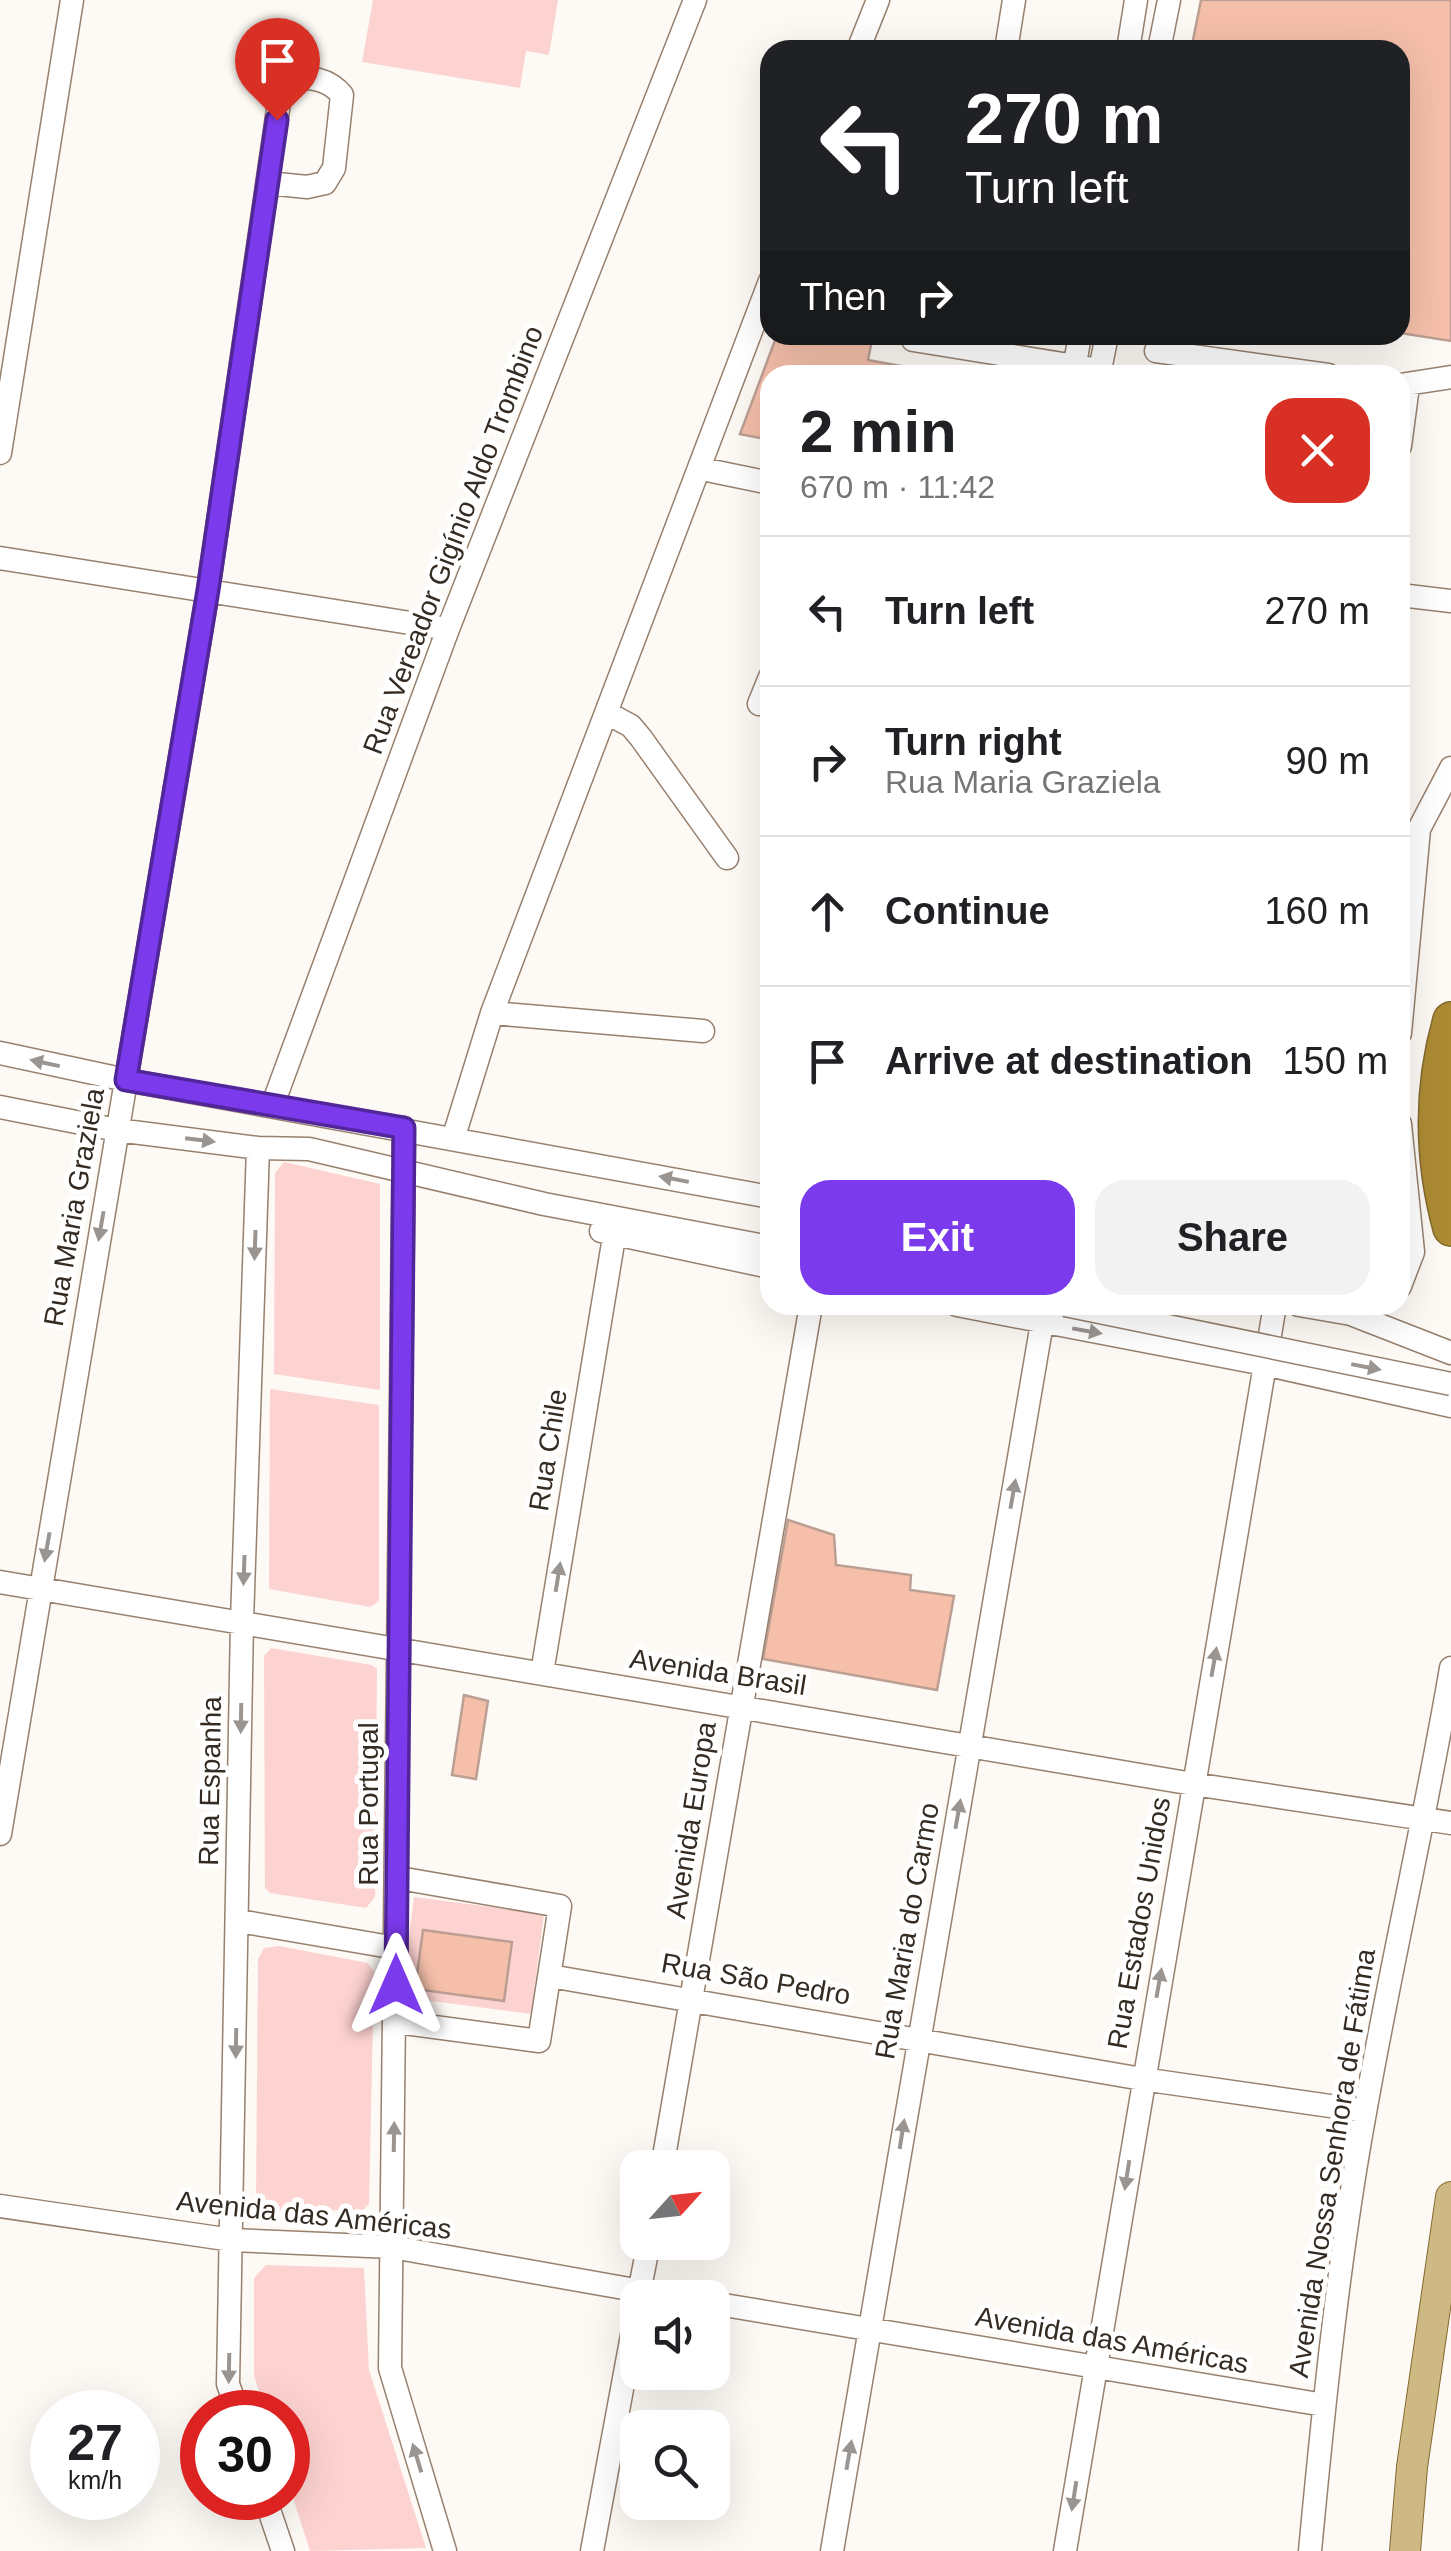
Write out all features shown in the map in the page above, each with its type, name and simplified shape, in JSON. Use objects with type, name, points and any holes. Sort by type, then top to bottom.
[{"type":"highway","points":[[1451,1020],[1438,1082],[1435,1120],[1440,1178],[1451,1228]]},
{"type":"main road","points":[[1405,2551],[1412,2467],[1451,2197]]},
{"type":"street","points":[[0,452],[72,0]]},
{"type":"street","name":"Rua Vereador Gigínio Aldo Trombino","points":[[273,1104],[448,630],[696,0]]},
{"type":"street","points":[[862,40],[878,0]]},
{"type":"street","points":[[1008,40],[1014,0]]},
{"type":"street","points":[[1130,40],[1136,0]]},
{"type":"street","points":[[1161,40],[1168,0]]},
{"type":"street","name":"Rua Maria Graziela","points":[[0,1834],[208,590],[281,90],[288,80],[300,77],[325,81],[342,96],[334,168],[325,183],[307,187],[268,183]]},
{"type":"street","points":[[454,1136],[492,1013],[609,714],[760,309]]},
{"type":"street","points":[[939,345],[1043,365]]},
{"type":"street","points":[[1156,351],[1256,365]]},
{"type":"street","points":[[1410,385],[1451,377]]},
{"type":"street","points":[[702,469],[760,481]]},
{"type":"street","points":[[0,558],[448,630]]},
{"type":"street","points":[[1410,596],[1451,601]]},
{"type":"street","points":[[609,714],[621,719],[641,738],[727,858]]},
{"type":"street","points":[[1410,919],[1418,829],[1451,768]]},
{"type":"street","points":[[492,1013],[703,1031]]},
{"type":"street","points":[[0,1054],[760,1195]]},
{"type":"street","points":[[0,1107],[117,1130],[258,1148],[309,1149],[544,1204],[616,1228],[760,1264]]},
{"type":"street","name":"Rua Portugal","points":[[404,1128],[400,1170],[399,1878],[390,2368],[443,2550]]},
{"type":"street","name":"Rua Espanha","points":[[230,2390],[242,1621],[258,1148]]},
{"type":"street","points":[[1410,1205],[1414,1252],[1410,1262]]},
{"type":"street","points":[[616,1228],[760,1246]]},
{"type":"street","name":"Rua Chile","points":[[542,1673],[616,1228]]},
{"type":"street","name":"Avenida Europa","points":[[665,2150],[809,1315]]},
{"type":"street","points":[[1007,1315],[1264,1364],[1451,1406]]},
{"type":"street","points":[[1114,1315],[1451,1384]]},
{"type":"street","name":"Rua Estados Unidos","points":[[1066,2551],[1272,1315]]},
{"type":"street","points":[[1354,1315],[1451,1353]]},
{"type":"street","name":"Rua Maria do Carmo","points":[[832,2551],[1042,1322]]},
{"type":"street","name":"Avenida Brasil","points":[[0,1582],[1193,1784],[1451,1823]]},
{"type":"street","name":"Avenida Nossa Senhora de Fátima","points":[[1310,2551],[1324,2405],[1365,2111],[1426,1819],[1451,1668]]},
{"type":"street","points":[[397,2022],[539,2041],[560,1906],[399,1878]]},
{"type":"street","points":[[239,1921],[396,1948]]},
{"type":"street","name":"Rua São Pedro","points":[[550,1976],[694,1998],[1142,2079],[1365,2111]]},
{"type":"street","name":"Avenida das Américas","points":[[0,2206],[232,2240],[392,2248],[620,2293]]},
{"type":"street","name":"Avenida das Américas","points":[[730,2306],[1324,2405]]},
{"type":"street","points":[[592,2551],[622,2390]]},
{"type":"street","points":[[272,2520],[283,2551]]},
{"type":"shaded area","points":[[373,0],[558,0],[549,55],[526,51],[520,88],[362,62]]},
{"type":"shaded area","points":[[284,1162],[380,1184],[380,1390],[274,1374],[275,1173]]},
{"type":"shaded area","points":[[270,1389],[379,1405],[379,1601],[370,1607],[269,1589]]},
{"type":"shaded area","points":[[271,1648],[377,1669],[375,1897],[366,1908],[270,1893],[265,1888],[264,1656]]},
{"type":"shaded area","points":[[414,1897],[544,1914],[531,2014],[401,1997]]},
{"type":"shaded area","points":[[279,1946],[368,1963],[374,1972],[369,2204],[363,2210],[266,2211],[256,2203],[258,1959],[264,1948]]},
{"type":"shaded area","points":[[266,2265],[364,2268],[369,2370],[426,2548],[310,2551],[300,2520],[310,2520],[310,2390],[258,2390],[254,2375],[254,2278]]},
{"type":"building","points":[[1201,0],[1451,0],[1451,341],[1410,335],[1410,40],[1193,40]]},
{"type":"building","points":[[773,345],[871,345],[868,360],[895,365],[766,365]]},
{"type":"building","points":[[760,380],[760,438],[740,434]]},
{"type":"building","points":[[788,1520],[834,1535],[836,1565],[911,1575],[910,1590],[954,1596],[937,1690],[763,1659]]},
{"type":"building","points":[[464,1695],[488,1701],[476,1779],[452,1775]]},
{"type":"building","points":[[423,1930],[512,1942],[504,2001],[415,1989]]},
{"type":"route","points":[[277,120],[208,590],[126,1080],[404,1128],[400,1170],[396,1985]]}]
